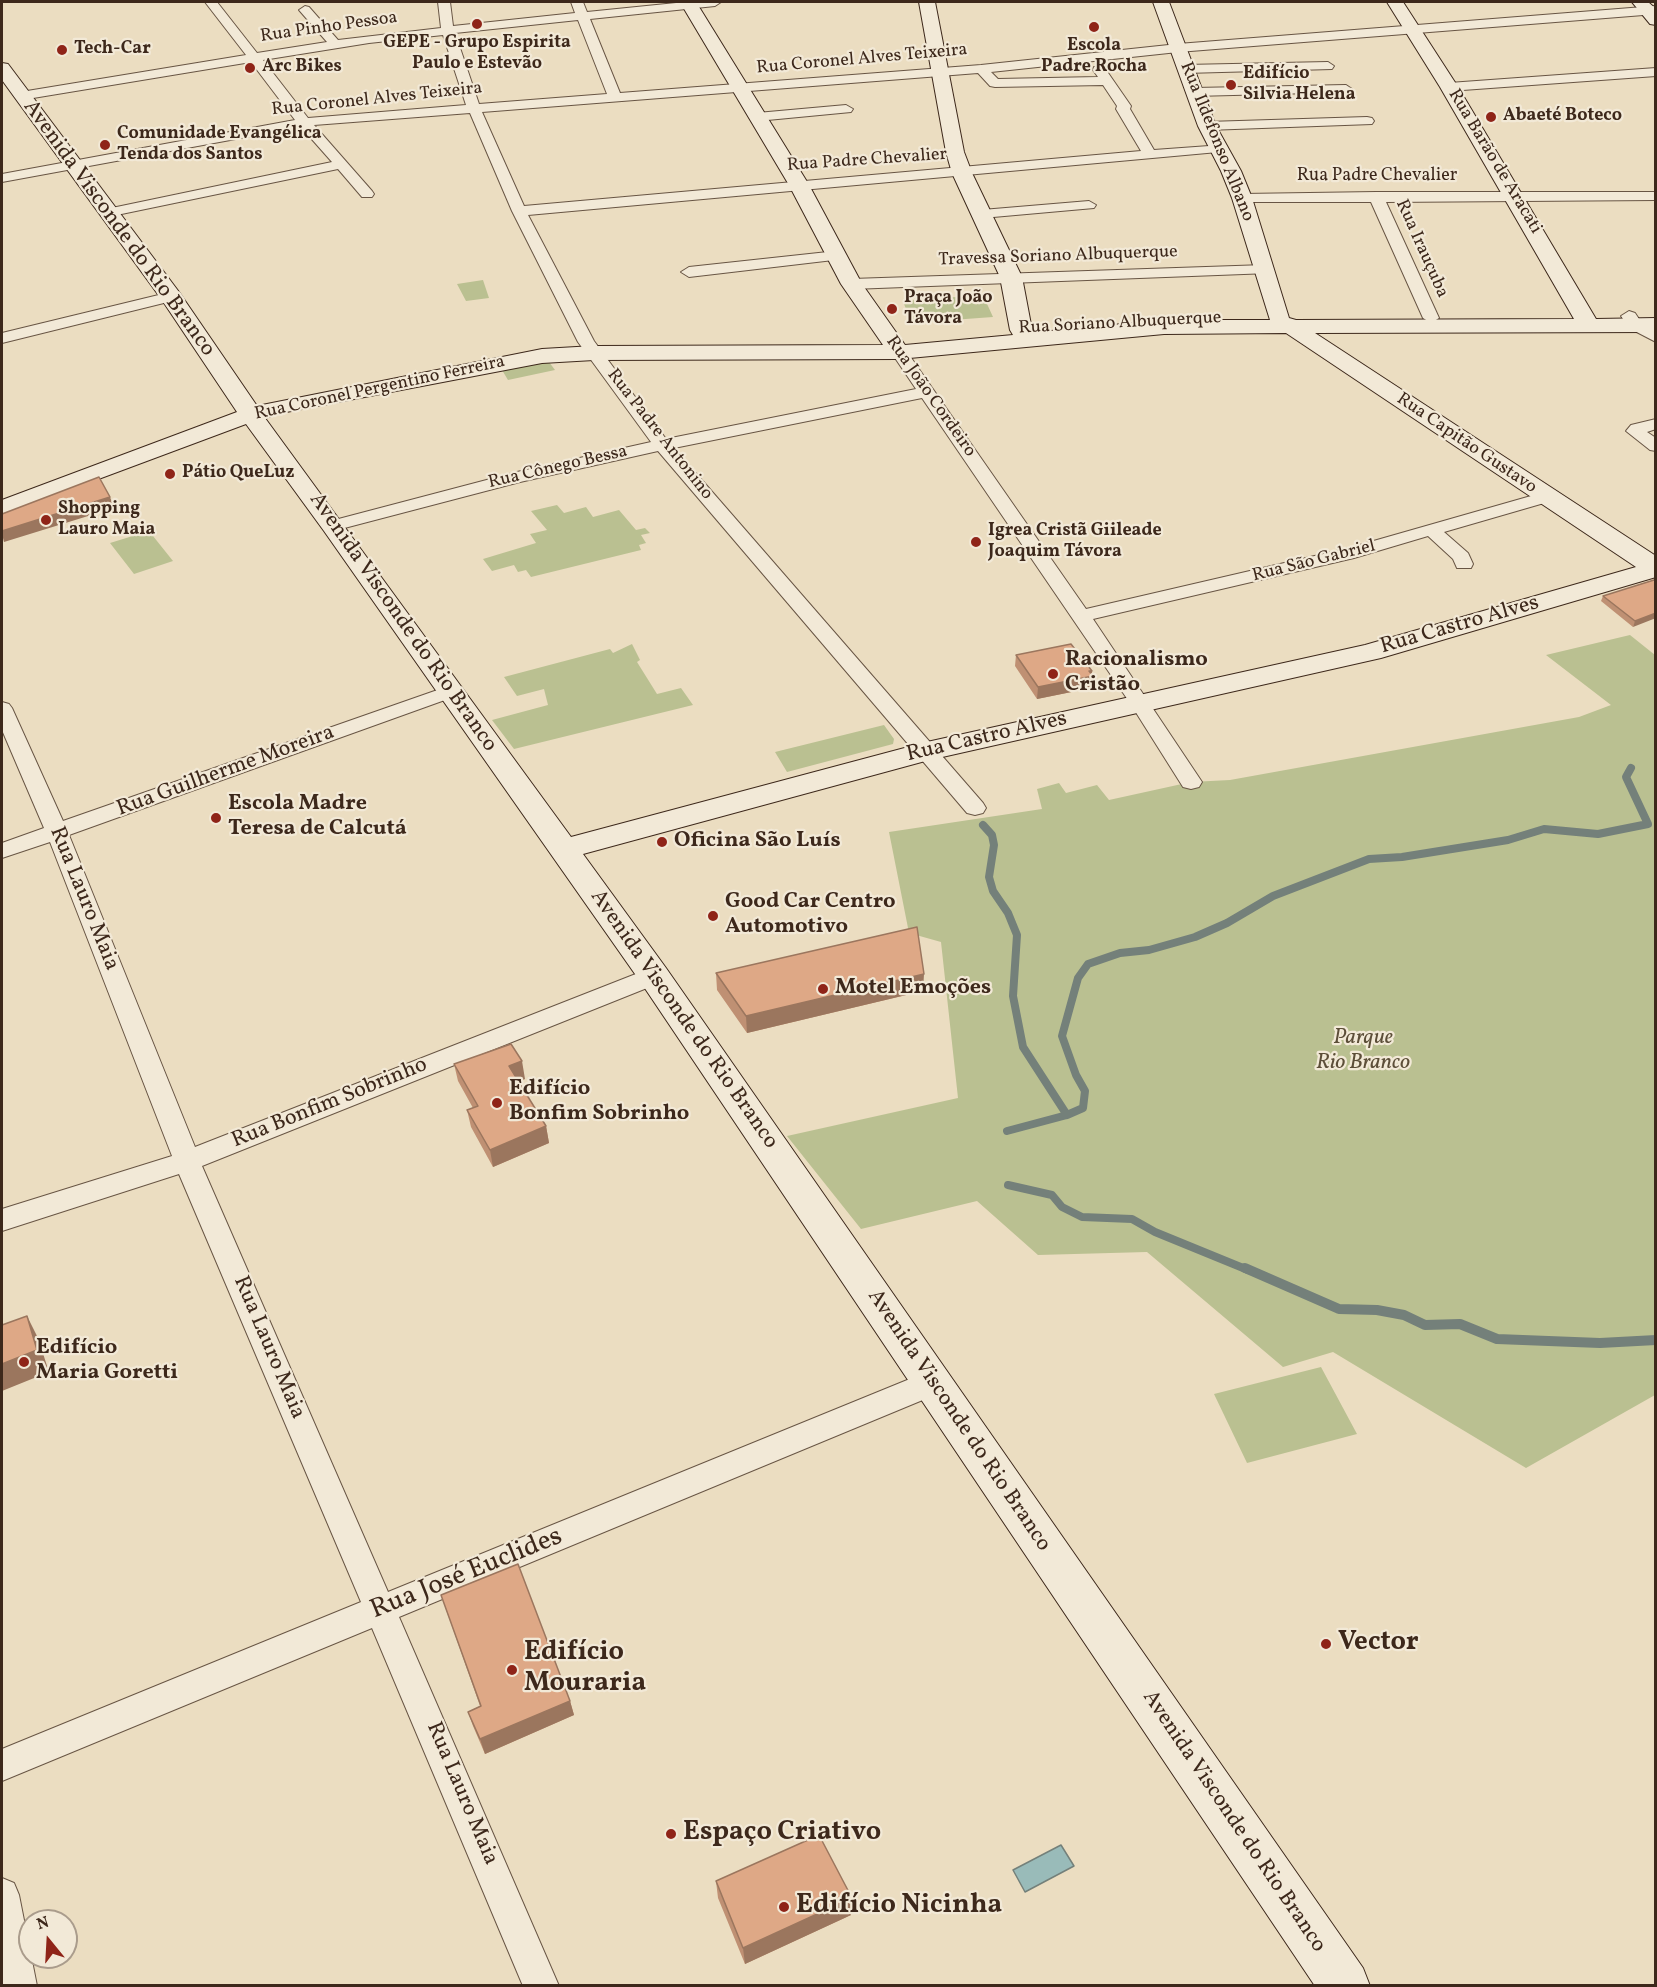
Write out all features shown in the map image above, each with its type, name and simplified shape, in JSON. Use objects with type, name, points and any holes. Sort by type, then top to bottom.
[{"type":"street","points":[[211,2],[304,122],[367,194]]},
{"type":"street","name":"Rua Padre Antonino","points":[[444,2],[448,31],[474,108],[519,211],[590,347],[660,444],[975,808]]},
{"type":"street","points":[[578,2],[581,16],[615,98]]},
{"type":"street","name":"Rua Pinho Pessoa","points":[[21,96],[335,44],[687,3],[715,2]]},
{"type":"street","points":[[927,2],[955,152],[962,173],[1011,277],[1021,330]]},
{"type":"street","name":"Rua Ildefonso Albano","points":[[1161,2],[1207,126],[1232,171],[1284,322]]},
{"type":"street","name":"Rua Barão de Aracati","points":[[1395,2],[1449,87],[1586,321]]},
{"type":"street","name":"Rua João Cordeiro","points":[[687,3],[799,185],[852,284],[1140,702],[1191,783]]},
{"type":"street","points":[[305,10],[335,44]]},
{"type":"street","name":"Rua Coronel Alves Teixeira","points":[[2,178],[304,122],[981,69],[1178,48],[1650,11]]},
{"type":"street","points":[[1087,58],[1108,81],[1150,154]]},
{"type":"street","points":[[1185,69],[1328,66]]},
{"type":"street","name":"Avenida Visconde do Rio Branco","points":[[2,68],[171,297],[248,410],[654,976],[1345,1986]]},
{"type":"street","points":[[981,69],[995,83],[1108,81]]},
{"type":"street","points":[[1449,87],[1656,72]]},
{"type":"street","points":[[1194,92],[1346,89]]},
{"type":"street","points":[[757,117],[846,109]]},
{"type":"street","points":[[1207,126],[1367,121]]},
{"type":"street","name":"Rua Padre Chevalier","points":[[519,211],[799,185],[962,173],[1218,148]]},
{"type":"street","points":[[107,213],[342,164]]},
{"type":"street","name":"Rua Irauçuba","points":[[1376,196],[1431,318]]},
{"type":"street","name":"Rua Padre Chevalier","points":[[1242,198],[1655,197]]},
{"type":"street","points":[[982,214],[1089,205]]},
{"type":"street","points":[[689,272],[837,256]]},
{"type":"street","name":"Travessa Soriano Albuquerque","points":[[852,284],[1265,270]]},
{"type":"street","points":[[2,338],[171,297]]},
{"type":"street","name":"Rua Soriano Albuquerque","points":[[895,347],[1021,330],[1134,325],[1431,318],[1640,322],[1656,316]]},
{"type":"street","name":"Rua Soriano Albuquerque","points":[[1284,322],[1586,321]]},
{"type":"street","name":"Rua Capitão Gustavo","points":[[1284,322],[1545,497],[1656,568]]},
{"type":"street","points":[[1640,322],[1656,337]]},
{"type":"street","name":"Rua Soriano Albuquerque","points":[[590,347],[895,347],[1134,325]]},
{"type":"street","name":"Rua Coronel Pergentino Ferreira","points":[[2,494],[248,410],[277,407],[590,347]]},
{"type":"street","name":"Rua Cônego Bessa","points":[[333,526],[517,477],[660,444],[927,392]]},
{"type":"street","name":"Rua Coronel Pergentino Ferreira","points":[[2,508],[248,410]]},
{"type":"street","points":[[1656,424],[1637,429],[1635,432],[1656,446]]},
{"type":"street","name":"Rua São Gabriel","points":[[1081,616],[1263,575],[1433,531],[1545,497]]},
{"type":"street","points":[[1433,531],[1461,557],[1464,564]]},
{"type":"street","name":"Rua Castro Alves","points":[[564,849],[927,751],[1371,652],[1656,568]]},
{"type":"street","name":"Rua Guilherme Moreira","points":[[2,851],[449,692]]},
{"type":"street","name":"Rua Lauro Maia","points":[[2,708],[57,832],[187,1161],[541,1986]]},
{"type":"street","name":"Rua Bonfim Sobrinho","points":[[2,1220],[187,1161],[654,976]]},
{"type":"street","name":"Rua José Euclides","points":[[2,1765],[932,1383]]},
{"type":"street","points":[[2,1895],[19,1986]]},
{"type":"green space","points":[[483,280],[489,298],[466,301],[457,284]]},
{"type":"green space","points":[[983,295],[993,317],[911,323],[903,301]]},
{"type":"green space","points":[[549,362],[555,370],[508,380],[502,370]]},
{"type":"green space","points":[[557,505],[564,513],[586,507],[593,517],[619,510],[636,530],[645,528],[650,533],[641,535],[646,543],[639,545],[641,550],[531,577],[526,570],[518,572],[514,565],[492,571],[483,559],[536,543],[530,534],[547,530],[531,511]]},
{"type":"green space","points":[[149,531],[173,561],[134,574],[110,543]]},
{"type":"green space","name":"Parque Rio Branco","points":[[1630,635],[1655,655],[1655,1395],[1526,1468],[1333,1352],[1283,1367],[1147,1252],[1038,1255],[977,1201],[861,1229],[787,1136],[958,1098],[941,942],[909,933],[889,832],[1042,809],[1037,789],[1059,783],[1066,793],[1097,785],[1109,800],[1191,782],[1230,780],[1579,717],[1611,705],[1546,655]]},
{"type":"green space","points":[[632,644],[640,660],[637,662],[657,694],[681,688],[693,705],[514,749],[492,720],[548,705],[544,689],[517,696],[504,677],[610,649],[613,653]]},
{"type":"green space","points":[[884,725],[894,739],[893,744],[787,772],[775,752]]},
{"type":"green space","points":[[1321,1367],[1357,1434],[1247,1463],[1214,1394]]},
{"type":"water","points":[[1061,1845],[1074,1866],[1025,1892],[1013,1870]]},
{"type":"building","points":[[99,477],[110,497],[2,531],[2,514]]},
{"type":"building","points":[[1656,581],[1656,613],[1635,621],[1603,596]]},
{"type":"building","points":[[1071,644],[1092,671],[1089,671],[1093,676],[1038,687],[1016,655]]},
{"type":"building","points":[[917,927],[924,974],[746,1016],[716,973]]},
{"type":"building","name":"Edifício Bonfim Sobrinho","points":[[511,1044],[522,1061],[509,1066],[546,1126],[490,1150],[467,1110],[478,1106],[454,1064]]},
{"type":"building","points":[[27,1316],[37,1350],[2,1364],[2,1325]]},
{"type":"building","name":"Edifício Mouraria","points":[[518,1564],[570,1701],[480,1739],[468,1712],[481,1706],[441,1595]]},
{"type":"building","name":"Edifício Nicinha","points":[[819,1835],[852,1898],[743,1948],[716,1881]]},
{"type":"waterway","points":[[1067,1115],[1083,1108],[1085,1091],[1076,1075],[1062,1036],[1078,978],[1088,964],[1120,953],[1149,950],[1195,937],[1227,923],[1273,896],[1369,859],[1402,857],[1508,840],[1544,829],[1598,834],[1648,824],[1626,777],[1631,768]]},
{"type":"waterway","points":[[983,825],[992,835],[994,845],[989,877],[993,891],[1008,913],[1017,935],[1013,996],[1023,1047],[1067,1115]]},
{"type":"waterway","points":[[1007,1131],[1067,1115]]},
{"type":"waterway","points":[[1008,1185],[1052,1195],[1062,1207],[1082,1217],[1132,1219],[1155,1232],[1248,1270]]},
{"type":"waterway","points":[[1245,1268],[1339,1309],[1377,1310],[1404,1315],[1425,1325],[1460,1324],[1497,1339],[1600,1343],[1656,1340]]},
{"type":"place","name":"GEPE - Grupo Espirita Paulo e Estevão","points":[[477,24]]},
{"type":"place","name":"Escola Padre Rocha","points":[[1094,27]]},
{"type":"place","name":"Tech-Car","points":[[62,50]]},
{"type":"place","name":"Arc Bikes","points":[[250,68]]},
{"type":"place","name":"Edifício Silvia Helena","points":[[1231,85]]},
{"type":"place","name":"Abaeté Boteco","points":[[1491,117]]},
{"type":"place","name":"Comunidade Evangélica Tenda dos Santos","points":[[105,145]]},
{"type":"place","name":"Praça João Távora","points":[[892,309]]},
{"type":"place","name":"Pátio QueLuz","points":[[170,474]]},
{"type":"place","name":"Shopping Lauro Maia","points":[[46,520]]},
{"type":"place","name":"Igrea Cristã Giileade Joaquim Távora","points":[[976,542]]},
{"type":"place","name":"Racionalismo Cristão","points":[[1053,674]]},
{"type":"place","name":"Escola Madre Teresa de Calcutá","points":[[216,818]]},
{"type":"place","name":"Oficina São Luís","points":[[662,842]]},
{"type":"place","name":"Good Car Centro Automotivo","points":[[713,916]]},
{"type":"place","name":"Motel Emoções","points":[[823,989]]},
{"type":"place","name":"Edifício Bonfim Sobrinho","points":[[497,1103]]},
{"type":"place","name":"Edifício Maria Goretti","points":[[24,1362]]},
{"type":"place","name":"Vector","points":[[1326,1644]]},
{"type":"place","name":"Edifício Mouraria","points":[[512,1670]]},
{"type":"place","name":"Espaço Criativo","points":[[671,1834]]},
{"type":"place","name":"Edifício Nicinha","points":[[784,1907]]}]
